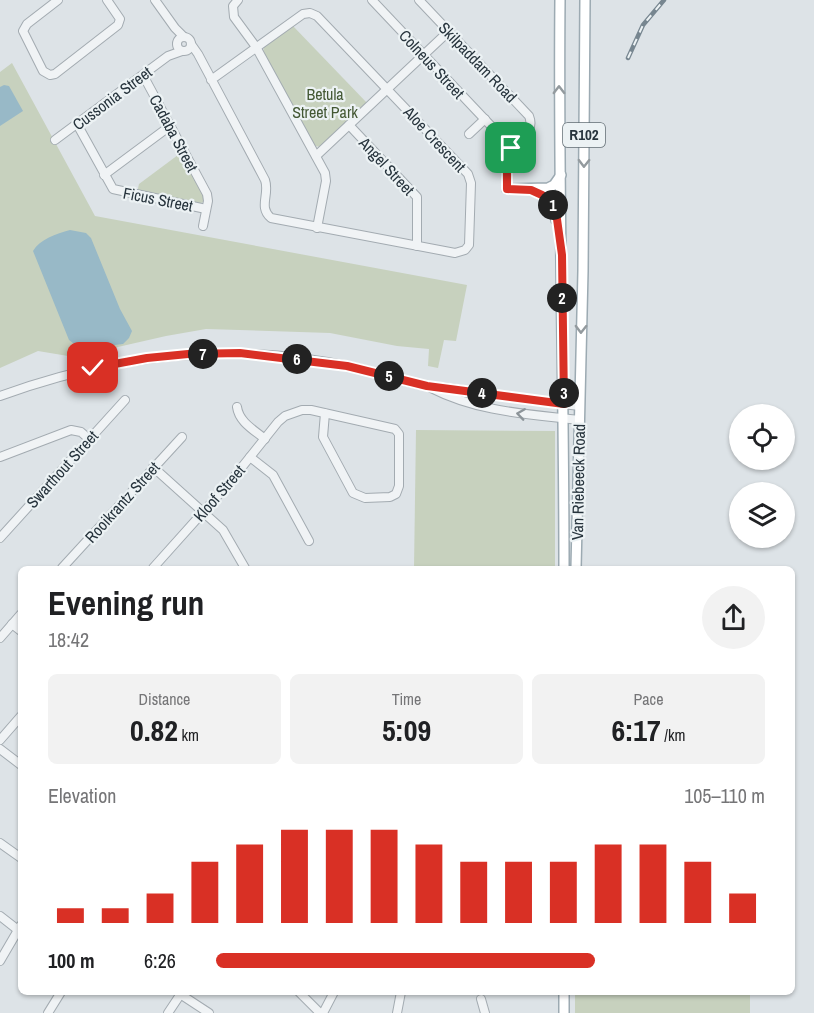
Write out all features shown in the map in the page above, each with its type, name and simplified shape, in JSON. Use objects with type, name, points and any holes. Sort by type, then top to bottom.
[{"type":"main road","name":"Van Riebeeck Road","points":[[560,0],[564,566]]},
{"type":"main road","name":"Van Riebeeck Road","points":[[576,566],[585,0]]},
{"type":"main road","points":[[507,189],[548,188],[561,175]]},
{"type":"main road","points":[[531,190],[545,196],[553,205],[562,255]]},
{"type":"main road","points":[[564,995],[564,1013]]},
{"type":"street","points":[[58,0],[27,24],[23,31],[43,71],[50,75],[118,26],[120,19],[107,0]]},
{"type":"street","name":"Aloe Crescent","points":[[155,0],[175,28],[183,44],[199,57],[211,80],[265,180],[266,214],[274,220],[455,253],[467,248],[471,241],[471,183],[466,171],[314,14],[303,14],[211,80]]},
{"type":"street","points":[[238,0],[233,6],[233,14],[256,47],[326,178],[317,228]]},
{"type":"street","name":"Colneus Street","points":[[372,0],[493,128]]},
{"type":"street","name":"Skilpaddam Road","points":[[419,0],[530,118],[530,130],[508,153],[507,189]]},
{"type":"street","points":[[316,156],[449,32]]},
{"type":"street","name":"Cussonia Street","points":[[55,140],[183,44]]},
{"type":"street","name":"Cadaba Street","points":[[143,75],[207,194],[203,225]]},
{"type":"street","points":[[469,134],[485,119]]},
{"type":"street","name":"Ficus Street","points":[[77,124],[111,187],[119,192],[206,209]]},
{"type":"street","name":"Angel Street","points":[[349,125],[417,196],[417,246]]},
{"type":"street","points":[[104,175],[170,126]]},
{"type":"street","points":[[0,396],[36,383],[93,368],[147,358],[240,353],[347,366],[427,386],[580,406]]},
{"type":"street","points":[[427,386],[452,399],[481,408],[523,415],[579,420]]},
{"type":"street","name":"Swarthout Street","points":[[0,538],[125,400]]},
{"type":"street","points":[[237,407],[238,414],[243,421],[265,438]]},
{"type":"street","name":"Kloof Street","points":[[158,566],[285,416],[302,410],[326,413]]},
{"type":"street","points":[[326,413],[388,426],[398,431],[399,486],[396,494],[390,497],[365,498],[353,493],[323,437],[326,413]]},
{"type":"street","points":[[0,457],[71,429],[81,432],[89,439]]},
{"type":"street","name":"Rooikrantz Street","points":[[64,566],[182,437]]},
{"type":"street","points":[[250,457],[273,476],[309,541]]},
{"type":"street","points":[[153,467],[227,536],[244,566]]},
{"type":"street","points":[[0,638],[18,617]]},
{"type":"street","points":[[12,624],[18,629]]},
{"type":"street","points":[[0,740],[18,719]]},
{"type":"street","points":[[0,749],[18,763]]},
{"type":"street","points":[[0,843],[18,856]]},
{"type":"street","points":[[0,916],[18,926]]},
{"type":"street","points":[[0,960],[18,930]]},
{"type":"street","points":[[48,1013],[59,995]]},
{"type":"street","points":[[168,1013],[180,995]]},
{"type":"street","points":[[184,995],[209,1013]]},
{"type":"street","points":[[302,995],[321,1013],[332,995]]},
{"type":"street","points":[[397,1013],[400,995]]},
{"type":"street","points":[[481,999],[485,1013]]},
{"type":"green space","name":"Betula Street Park","points":[[292,25],[368,104],[322,147],[314,146],[263,53],[264,46]]},
{"type":"green space","points":[[12,63],[95,216],[467,285],[456,341],[444,340],[438,368],[428,366],[429,349],[397,346],[330,333],[206,329],[74,357],[38,351],[0,368],[0,72]]},
{"type":"green space","points":[[182,152],[205,195],[203,202],[199,204],[137,193],[139,184]]},
{"type":"green space","points":[[416,430],[555,431],[555,566],[414,566]]},
{"type":"green space","points":[[575,995],[750,995],[750,1013],[575,1013]]},
{"type":"water","points":[[9,86],[23,111],[0,126],[0,87]]},
{"type":"water","points":[[70,230],[86,233],[91,238],[120,309],[132,331],[123,344],[81,349],[69,340],[33,251],[44,240]]},
{"type":"railway","points":[[628,58],[643,25],[664,0]]},
{"type":"route","points":[[93,368],[147,358],[240,353],[347,366],[427,386],[512,399],[564,404],[562,255],[556,212],[545,196],[531,190],[507,189],[507,158],[511,148]]}]
